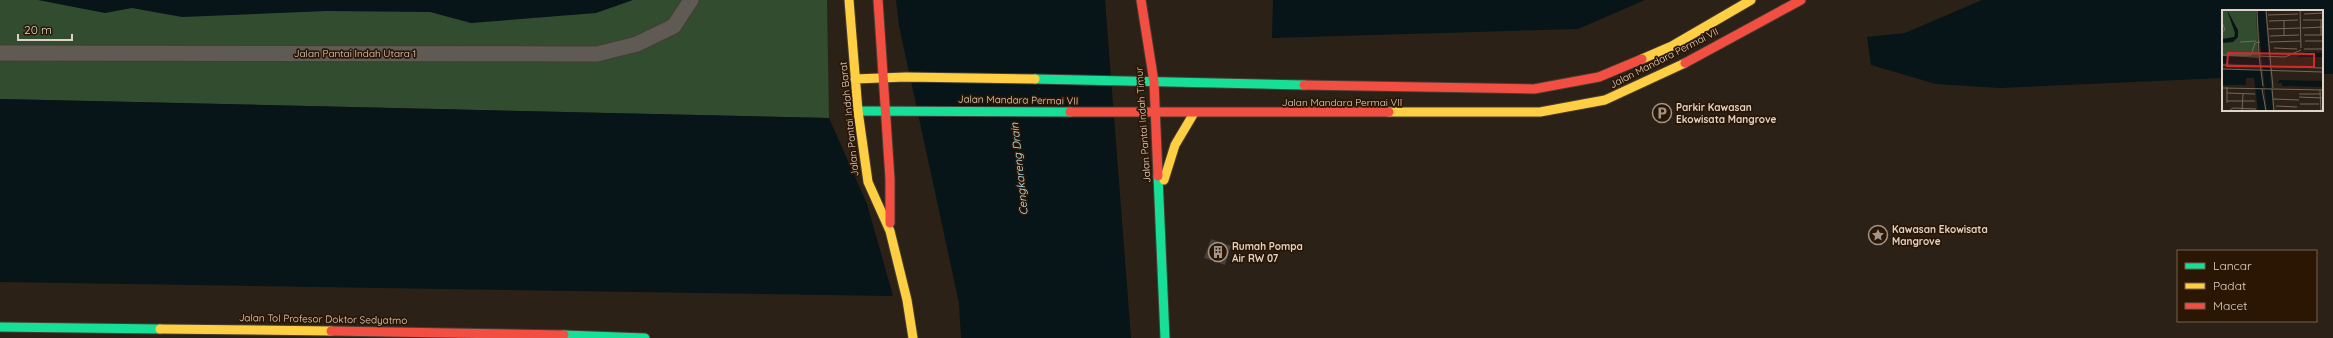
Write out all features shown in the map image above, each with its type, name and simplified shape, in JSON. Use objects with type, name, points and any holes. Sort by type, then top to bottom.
[{"type":"main road","name":"Jalan Pantai Indah Barat","points":[[849,0],[858,111],[868,182],[890,230],[907,300],[913,338]]},
{"type":"main road","name":"Jalan Pantai Indah Barat","points":[[878,0],[890,179],[890,230]]},
{"type":"main road","name":"Jalan Pantai Indah Timur","points":[[1141,0],[1154,82],[1165,338]]},
{"type":"main road","name":"Jalan Mandara Permai VII","points":[[855,79],[882,76],[1534,89],[1599,76],[1672,46],[1751,0]]},
{"type":"main road","name":"Jalan Mandara Permai VII","points":[[858,111],[910,110],[1194,113],[1540,112],[1606,100],[1680,65],[1801,0]]},
{"type":"main road","name":"Jalan Pantai Indah Timur","points":[[1159,201],[1171,154],[1180,132],[1194,113]]},
{"type":"main road","name":"Jalan Tol Profesor Doktor Sedyatmo","points":[[0,327],[461,332],[645,338]]},
{"type":"street","name":"Jalan Pantai Indah Utara 1","points":[[0,53],[598,54],[637,44],[674,26],[692,0]]},
{"type":"green space","points":[[0,0],[827,0],[829,118],[0,99]]},
{"type":"water","points":[[38,0],[633,0],[596,13],[471,23],[430,12],[326,11],[182,17],[132,8],[105,13]]},
{"type":"water","name":"Cengkareng Drain","points":[[896,0],[1105,0],[1131,338],[961,338],[959,303],[899,26]]},
{"type":"water","points":[[1273,0],[1645,0],[1578,29],[1272,38]]},
{"type":"water","points":[[1982,0],[2333,0],[2333,74],[2323,74],[2323,10],[2222,10],[2222,78],[2000,88],[1936,84],[1871,65],[1867,37],[1905,33]]},
{"type":"water","points":[[0,99],[829,118],[867,204],[893,296],[0,282]]},
{"type":"building","name":"Rumah Pompa Air RW 07","points":[[1211,239],[1231,246],[1225,265],[1204,258]]},
{"type":"traffic: fast","points":[[1035,79],[1304,85]]},
{"type":"traffic: fast","points":[[858,111],[1070,112]]},
{"type":"traffic: fast","points":[[1158,176],[1165,338]]},
{"type":"traffic: fast","points":[[0,327],[160,329]]},
{"type":"traffic: fast","points":[[564,335],[645,338]]},
{"type":"traffic: slow","points":[[849,0],[858,111],[868,182],[890,231],[907,300],[913,338]]},
{"type":"traffic: slow","points":[[1642,59],[1672,46],[1751,0]]},
{"type":"traffic: slow","points":[[1389,112],[1540,112],[1605,100],[1685,63]]},
{"type":"traffic: slow","points":[[855,79],[906,77],[1035,79]]},
{"type":"traffic: slow","points":[[1164,180],[1175,145],[1194,113]]},
{"type":"traffic: slow","points":[[160,329],[331,331]]},
{"type":"traffic: jam","points":[[878,0],[890,179],[890,223]]},
{"type":"traffic: jam","points":[[1141,0],[1154,82],[1158,176]]},
{"type":"traffic: jam","points":[[1685,63],[1801,0]]},
{"type":"traffic: jam","points":[[1304,85],[1534,89],[1599,77],[1642,59]]},
{"type":"traffic: jam","points":[[1070,112],[1389,112]]},
{"type":"traffic: jam","points":[[331,331],[564,335]]},
{"type":"place","name":"Parkir Kawasan Ekowisata Mangrove","points":[[1662,113]]},
{"type":"place","name":"Kawasan Ekowisata Mangrove","points":[[1878,235]]},
{"type":"place","name":"Rumah Pompa Air RW 07","points":[[1218,252]]}]
